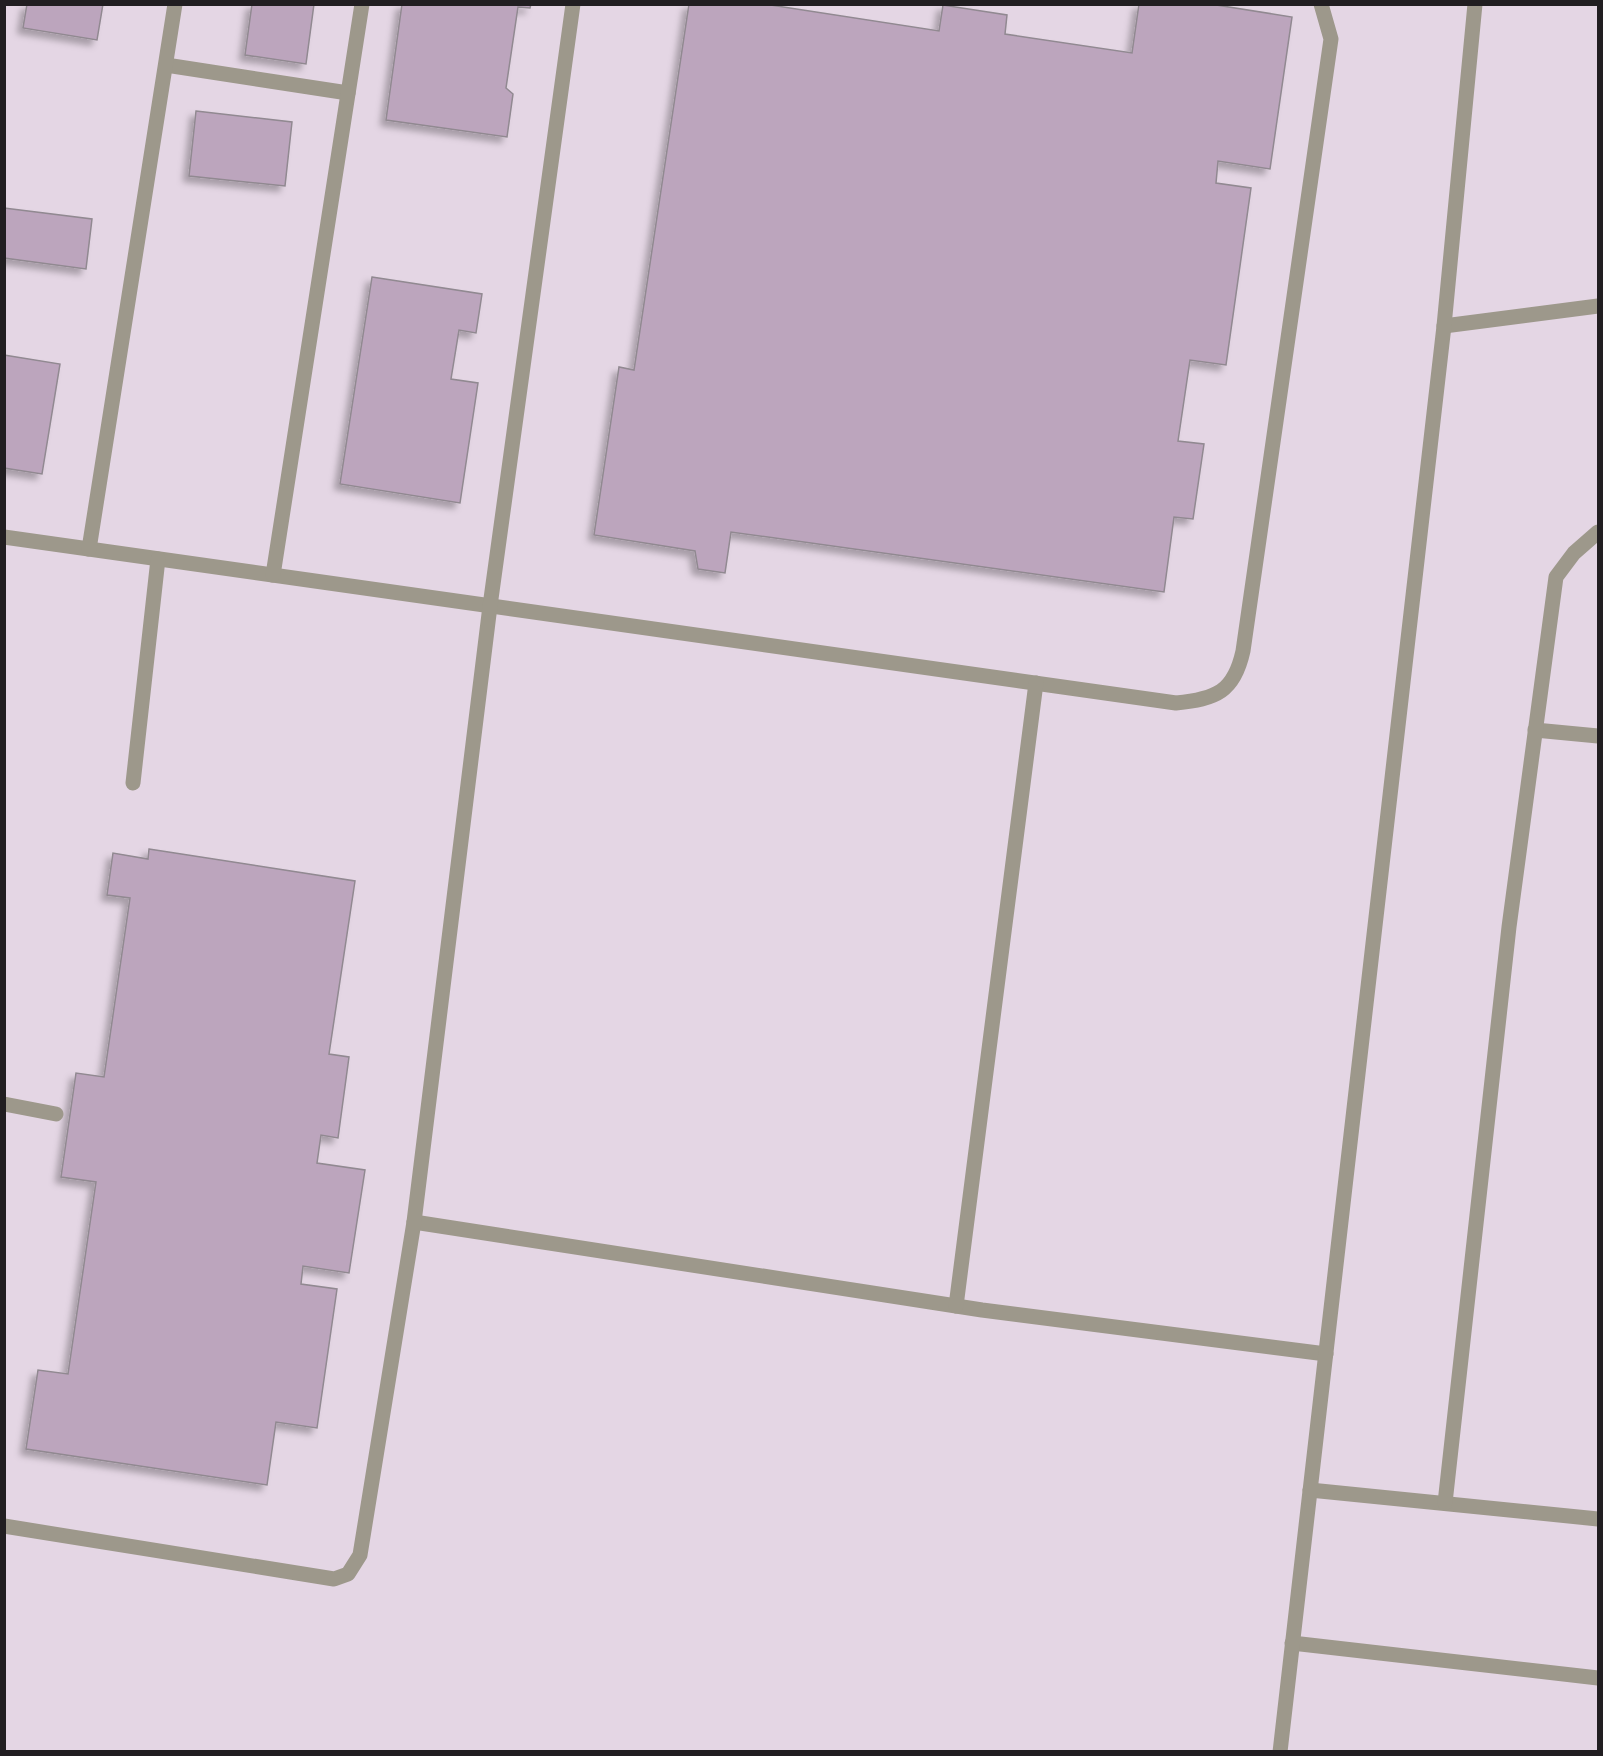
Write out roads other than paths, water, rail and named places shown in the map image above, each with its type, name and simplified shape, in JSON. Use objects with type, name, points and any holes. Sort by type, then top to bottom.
[{"type":"street","points":[[89,549],[175,4]]},
{"type":"street","points":[[273,575],[362,4]]},
{"type":"street","points":[[4,1526],[334,1579],[348,1574],[360,1555],[414,1222],[490,606],[573,4]]},
{"type":"street","points":[[4,537],[1176,703],[1212,695],[1229,687],[1238,674],[1331,39],[1321,4]]},
{"type":"street","points":[[1280,1752],[1444,326],[1475,4]]},
{"type":"street","points":[[166,64],[348,93]]},
{"type":"street","points":[[1444,326],[1599,306]]},
{"type":"street","points":[[1445,1503],[1509,927],[1556,577],[1574,552],[1599,532]]},
{"type":"street","points":[[133,783],[158,559]]},
{"type":"street","points":[[956,1306],[1036,683]]},
{"type":"street","points":[[1535,730],[1599,736]]},
{"type":"street","points":[[4,1104],[57,1114]]},
{"type":"street","points":[[414,1222],[956,1306],[1326,1354]]},
{"type":"street","points":[[1310,1490],[1599,1519]]},
{"type":"street","points":[[1292,1643],[1599,1678]]}]
